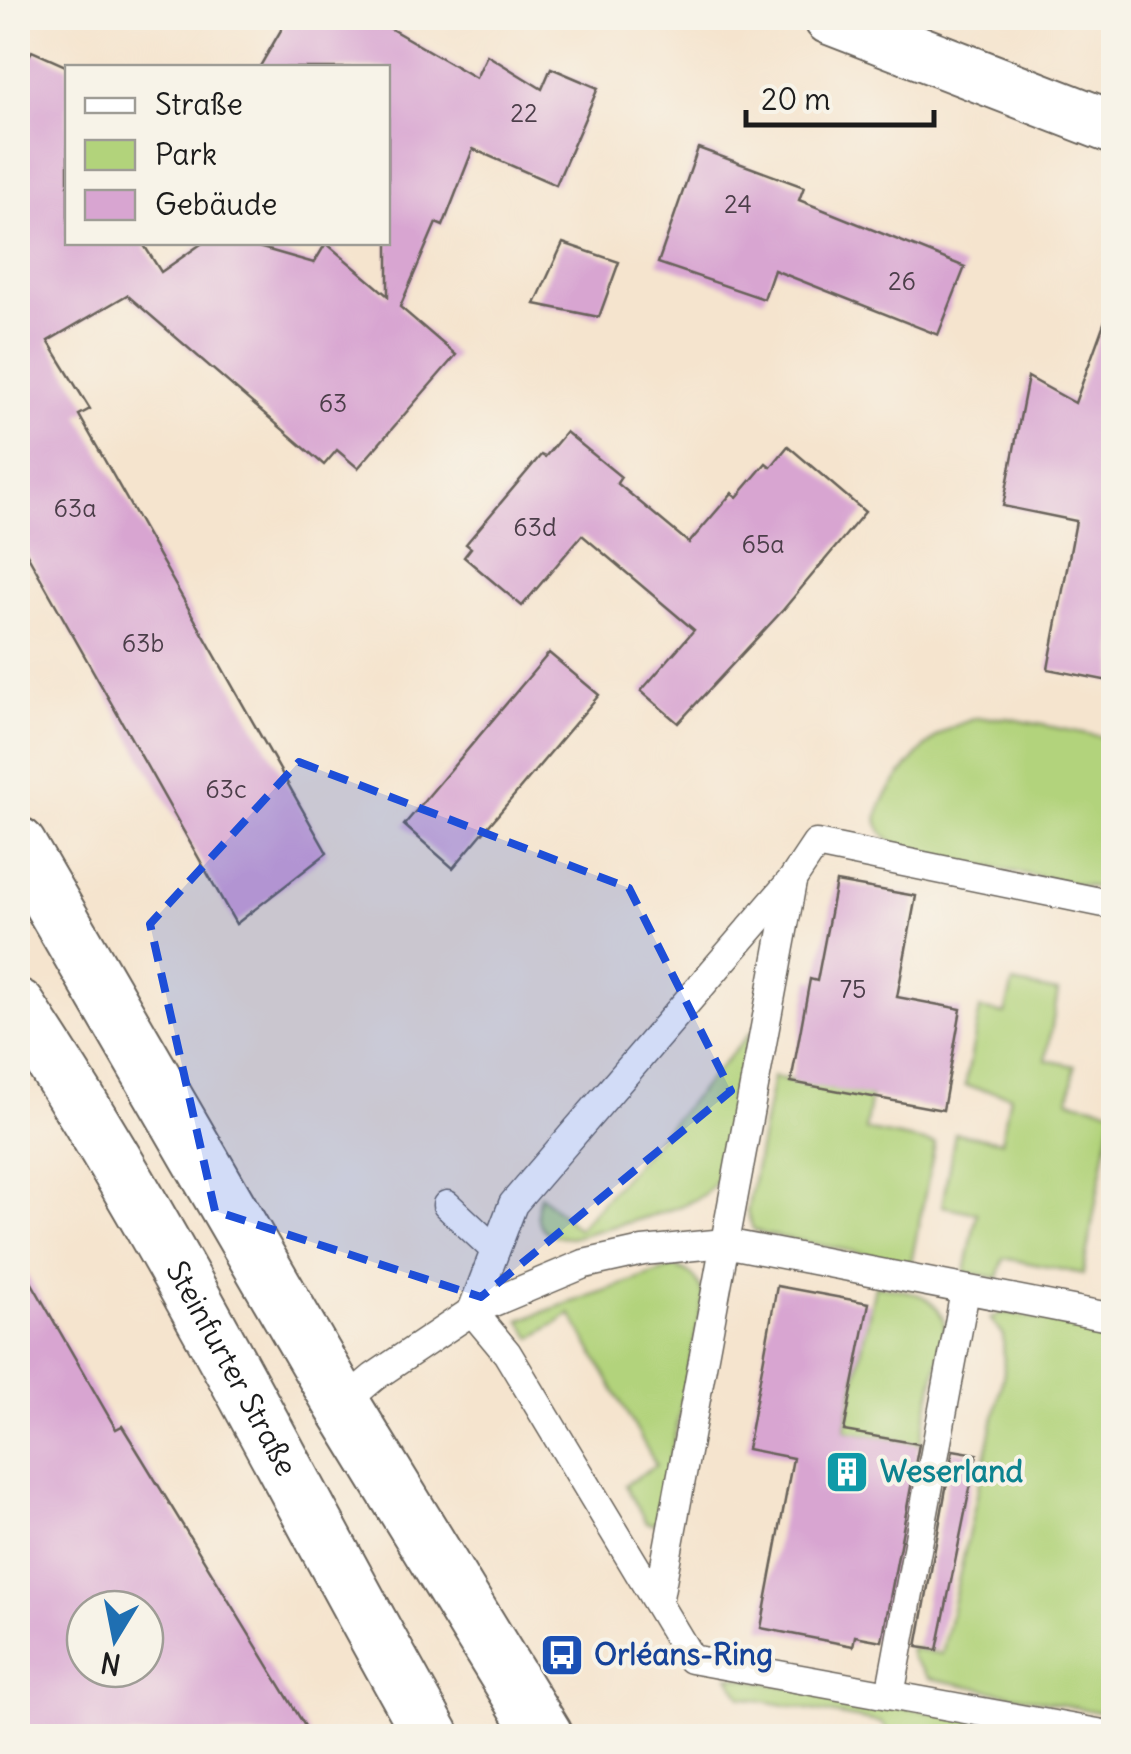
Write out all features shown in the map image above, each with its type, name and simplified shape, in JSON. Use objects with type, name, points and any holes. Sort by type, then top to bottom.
[{"type":"main road","points":[[18,845],[342,1404],[545,1736]]},
{"type":"main road","name":"Steinfurter Straße","points":[[18,1007],[56,1064],[188,1289],[432,1736]]},
{"type":"street","points":[[830,18],[1114,128]]},
{"type":"lane","points":[[472,1311],[512,1204],[792,880],[816,844],[1114,905]]},
{"type":"lane","points":[[658,1603],[792,880]]},
{"type":"lane","points":[[447,1205],[495,1250]]},
{"type":"lane","points":[[342,1404],[472,1311],[584,1264],[725,1242],[1114,1318]]},
{"type":"lane","points":[[890,1695],[964,1291]]},
{"type":"lane","points":[[472,1311],[507,1354],[691,1659],[1114,1736]]},
{"type":"highlighted area","points":[[299,762],[629,888],[731,1091],[481,1297],[215,1211],[150,924]]},
{"type":"green space","points":[[977,718],[1007,718],[1113,739],[1113,891],[906,851],[889,840],[878,823],[878,814],[908,766],[939,735]]},
{"type":"green space","points":[[1013,983],[1058,992],[1046,1060],[1075,1066],[1069,1100],[1113,1109],[1083,1274],[1004,1258],[998,1278],[965,1272],[977,1213],[942,1206],[955,1133],[1001,1141],[1010,1095],[965,1086],[980,1009],[1005,1014]]},
{"type":"green space","points":[[751,1032],[732,1143],[716,1182],[704,1194],[659,1213],[571,1238],[552,1235],[541,1227],[537,1213],[540,1195],[578,1229]]},
{"type":"green space","points":[[773,1077],[871,1096],[865,1130],[935,1144],[911,1263],[753,1229],[747,1212]]},
{"type":"green space","points":[[673,1267],[693,1277],[704,1296],[657,1522],[652,1524],[646,1522],[625,1485],[656,1465],[571,1314],[532,1338],[520,1320]]},
{"type":"green space","points":[[875,1285],[919,1295],[942,1316],[945,1328],[920,1445],[845,1431]]},
{"type":"green space","points":[[1004,1312],[1113,1333],[1113,1715],[929,1678],[912,1658],[910,1648],[942,1654],[1004,1372],[1003,1334],[990,1319]]},
{"type":"green space","points":[[729,1676],[1064,1736],[948,1736],[943,1730],[933,1736],[892,1736],[882,1723],[741,1697]]},
{"type":"building","points":[[288,18],[372,18],[476,78],[487,55],[542,89],[551,68],[598,88],[556,185],[473,149],[443,226],[436,223],[400,307],[456,355],[358,468],[337,450],[324,465],[127,295],[48,341],[90,409],[79,415],[327,853],[236,924],[18,538],[18,74],[32,51],[65,66],[65,245],[144,245],[161,272],[200,245],[251,245],[314,263],[328,245],[388,296],[390,65],[261,65]]},
{"type":"building","points":[[698,148],[804,187],[799,200],[965,267],[938,335],[774,270],[764,299],[658,263]]},
{"type":"building","points":[[563,243],[619,262],[599,317],[535,304]]},
{"type":"building","points":[[1107,315],[1114,316],[1114,682],[1048,669],[1076,521],[1003,506],[1028,377],[1075,403]]},
{"type":"building","points":[[566,432],[621,477],[617,483],[689,543],[732,493],[737,497],[766,463],[771,467],[788,446],[865,512],[783,610],[678,723],[641,691],[694,630],[582,535],[522,606],[464,557],[471,548],[466,544],[541,455],[545,457]]},
{"type":"building","points":[[549,653],[599,695],[453,868],[404,825]]},
{"type":"building","points":[[836,882],[916,896],[897,997],[961,1009],[943,1110],[791,1082],[810,979],[817,981]]},
{"type":"building","points":[[18,1259],[116,1429],[122,1426],[311,1736],[18,1736]]},
{"type":"building","name":"Weserland","points":[[777,1286],[869,1303],[844,1431],[919,1444],[882,1641],[855,1636],[853,1646],[761,1628],[793,1458],[747,1449]]},
{"type":"building","points":[[953,1450],[977,1454],[937,1650],[917,1647]]},
{"type":"place","name":"Weserland","points":[[847,1472]]},
{"type":"place","name":"Orléans-Ring","points":[[562,1655]]}]
